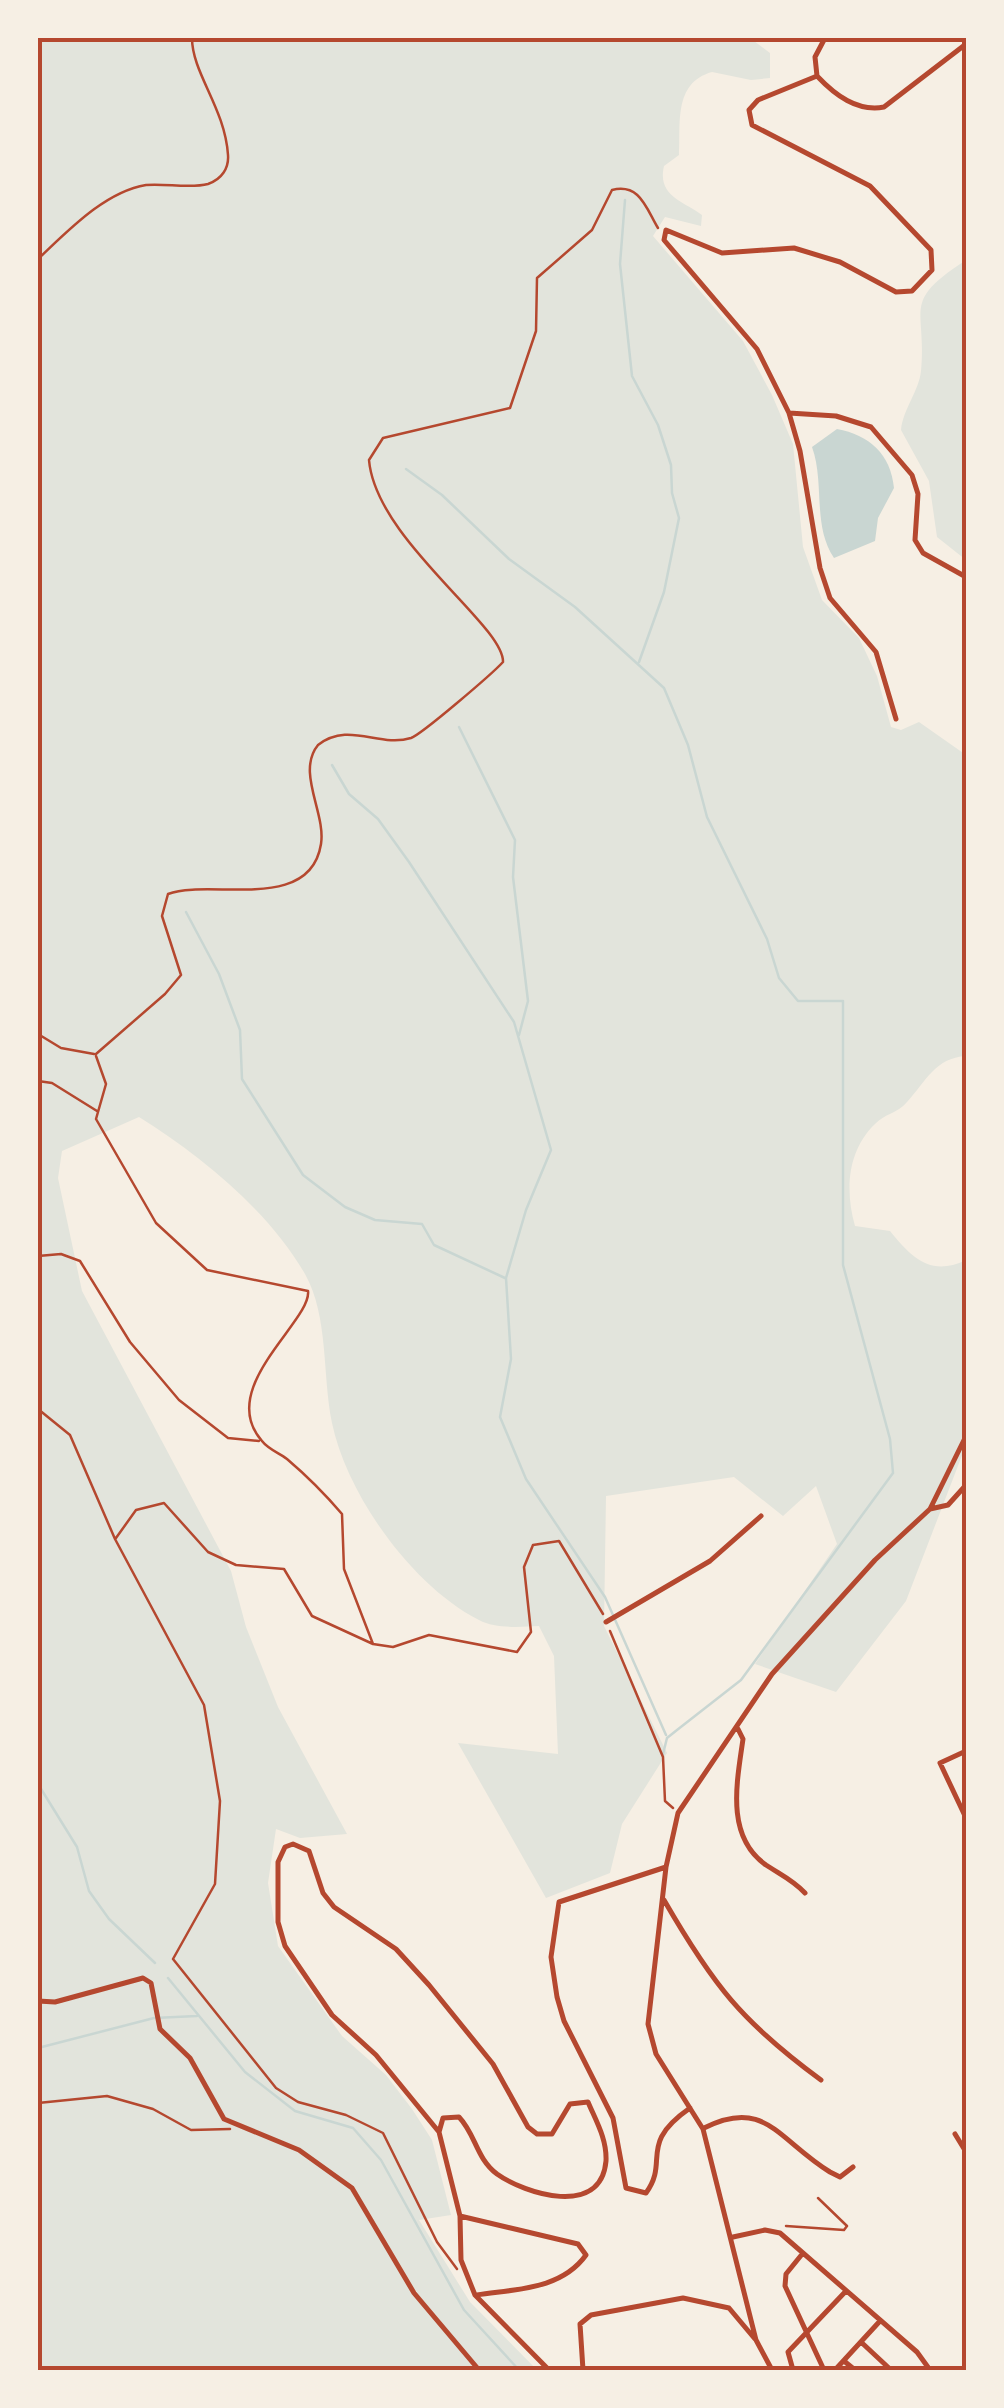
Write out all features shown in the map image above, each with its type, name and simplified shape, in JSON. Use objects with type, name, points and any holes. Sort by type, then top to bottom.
[{"type":"street","points":[[826,38],[815,57],[817,76],[850,102],[872,110],[884,107],[966,44]]},
{"type":"street","points":[[817,76],[758,100],[750,110],[752,126],[870,186],[930,250],[932,270],[912,292],[896,292],[840,262],[794,248],[722,253],[672,231],[664,234],[757,349],[789,414],[800,451],[820,568],[830,598],[876,652],[896,719]]},
{"type":"street","points":[[789,414],[836,416],[871,427],[912,475],[918,494],[915,540],[923,553],[966,577]]},
{"type":"street","points":[[756,2340],[703,2128],[656,2054],[648,2024],[666,1867],[678,1813],[772,1674],[930,1509],[966,1436]]},
{"type":"street","points":[[930,1509],[948,1505],[966,1486]]},
{"type":"street","points":[[606,1622],[710,1561],[761,1516]]},
{"type":"street","points":[[738,1729],[742,1739],[734,1807],[745,1841],[767,1866],[793,1880],[805,1893]]},
{"type":"street","points":[[966,1751],[940,1764],[966,1818]]},
{"type":"street","points":[[439,2132],[443,2118],[459,2117],[483,2161],[535,2195],[562,2198],[588,2190],[597,2182],[606,2160],[599,2123],[588,2102],[570,2104],[552,2134],[537,2134],[528,2127],[492,2064],[429,1985],[396,1949],[334,1906],[323,1893],[309,1851],[292,1844],[285,1847],[278,1862],[278,1922],[285,1946],[332,2016],[376,2055],[439,2132],[460,2216],[461,2260],[475,2295],[549,2370]]},
{"type":"street","points":[[666,1867],[560,1902],[551,1957],[564,2021],[613,2118],[626,2188],[646,2193],[652,2184],[656,2144],[670,2123],[690,2108]]},
{"type":"street","points":[[664,1900],[725,1998],[766,2040],[821,2080]]},
{"type":"street","points":[[38,2000],[56,2002],[143,1978],[152,1982],[160,2029],[190,2058],[224,2119],[299,2150],[352,2188],[414,2293],[479,2370]]},
{"type":"street","points":[[703,2128],[728,2116],[756,2116],[830,2172],[840,2177],[854,2167]]},
{"type":"street","points":[[955,2134],[966,2152]]},
{"type":"street","points":[[460,2216],[578,2244],[586,2255],[550,2282],[530,2290],[475,2295]]},
{"type":"street","points":[[733,2237],[765,2230],[780,2233],[917,2352],[930,2370]]},
{"type":"street","points":[[803,2253],[786,2274],[785,2286],[824,2370]]},
{"type":"street","points":[[792,2370],[786,2355],[846,2291]]},
{"type":"street","points":[[583,2370],[580,2324],[591,2314],[684,2298],[729,2308],[756,2340],[772,2370]]},
{"type":"street","points":[[835,2370],[880,2320]]},
{"type":"street","points":[[861,2342],[892,2370]]},
{"type":"street","points":[[844,2360],[855,2370]]},
{"type":"path","points":[[38,259],[82,218],[136,187],[206,185],[224,174],[229,160],[223,117],[192,57],[192,38]]},
{"type":"path","points":[[96,1054],[165,994],[180,974],[162,916],[168,894],[270,889],[311,865],[321,846],[310,773],[318,745],[346,733],[409,739],[503,662],[501,648],[419,558],[380,503],[368,460],[376,444],[392,435],[510,408],[536,331],[537,278],[592,230],[612,190],[622,188],[646,201],[664,234]]},
{"type":"path","points":[[38,1034],[60,1048],[96,1054]]},
{"type":"path","points":[[96,1054],[106,1084],[96,1119],[156,1223],[207,1270],[308,1291],[306,1303],[265,1362],[249,1399],[252,1420],[261,1441],[342,1514],[344,1569],[373,1644]]},
{"type":"path","points":[[38,1082],[52,1083],[98,1112]]},
{"type":"path","points":[[38,1256],[61,1254],[80,1261],[130,1342],[179,1400],[228,1438],[261,1441]]},
{"type":"path","points":[[38,1409],[70,1435],[115,1540],[204,1705],[220,1802],[214,1884],[173,1959],[276,2088],[298,2102],[346,2115],[384,2133],[437,2242],[466,2282]]},
{"type":"path","points":[[115,1540],[136,1510],[164,1503],[208,1552],[236,1565],[284,1569],[312,1616],[373,1644],[393,1647],[429,1636],[518,1652],[531,1632],[524,1567],[533,1545],[559,1541],[573,1559],[606,1622],[662,1757],[665,1801],[678,1813]]},
{"type":"path","points":[[38,2103],[107,2096],[154,2109],[190,2130],[242,2128]]},
{"type":"path","points":[[782,2227],[799,2224],[844,2230],[847,2226],[818,2198]]},
{"type":"shaded area","points":[[38,38],[750,38],[770,53],[770,78],[751,80],[712,72],[691,85],[682,106],[679,155],[664,166],[663,176],[673,197],[702,215],[701,226],[665,217],[653,236],[743,341],[772,395],[793,444],[803,547],[822,600],[859,638],[877,676],[891,727],[901,730],[919,722],[966,755],[966,1056],[939,1066],[903,1106],[875,1124],[866,1135],[854,1159],[850,1199],[855,1226],[890,1231],[923,1262],[942,1266],[966,1260],[966,1445],[906,1601],[836,1692],[755,1664],[837,1544],[816,1486],[783,1516],[734,1477],[606,1496],[604,1626],[667,1753],[622,1824],[610,1873],[546,1898],[458,1743],[558,1754],[554,1656],[539,1626],[493,1625],[454,1605],[407,1562],[367,1508],[340,1451],[332,1423],[313,1291],[290,1251],[231,1186],[139,1117],[62,1151],[58,1178],[82,1291],[231,1571],[246,1627],[278,1707],[347,1834],[300,1838],[276,1829],[268,1883],[278,1946],[342,2036],[386,2075],[432,2140],[451,2215],[419,2220],[470,2302],[537,2370],[38,2370]]},
{"type":"shaded area","points":[[966,260],[966,560],[937,537],[929,481],[901,430],[921,371],[920,319],[924,297],[945,274]]},
{"type":"shaded area","points":[[837,429],[859,436],[876,448],[888,465],[894,488],[878,518],[875,541],[834,558],[823,532],[812,447]]},
{"type":"waterway","points":[[625,200],[620,264],[632,376],[658,425],[671,465],[672,493],[679,518],[664,592],[639,662]]},
{"type":"waterway","points":[[406,469],[442,495],[509,559],[575,607],[664,688],[688,745],[707,817],[767,939],[779,978],[798,1001],[843,1001],[843,1265],[890,1439],[893,1473],[741,1680],[667,1738],[663,1754]]},
{"type":"waterway","points":[[459,727],[515,840],[513,877],[528,1001],[519,1035]]},
{"type":"waterway","points":[[332,765],[349,794],[378,819],[409,862],[514,1022],[551,1150],[526,1210],[506,1278],[511,1359],[500,1417],[526,1479],[605,1597],[666,1735]]},
{"type":"waterway","points":[[186,912],[219,974],[240,1030],[242,1079],[303,1175],[345,1207],[375,1220],[422,1224],[434,1245],[505,1278]]},
{"type":"waterway","points":[[38,1784],[77,1847],[89,1891],[109,1919],[155,1963]]},
{"type":"waterway","points":[[168,1978],[245,2072],[295,2111],[353,2128],[381,2160],[464,2310],[519,2370]]},
{"type":"waterway","points":[[38,2048],[154,2018],[197,2016]]}]
